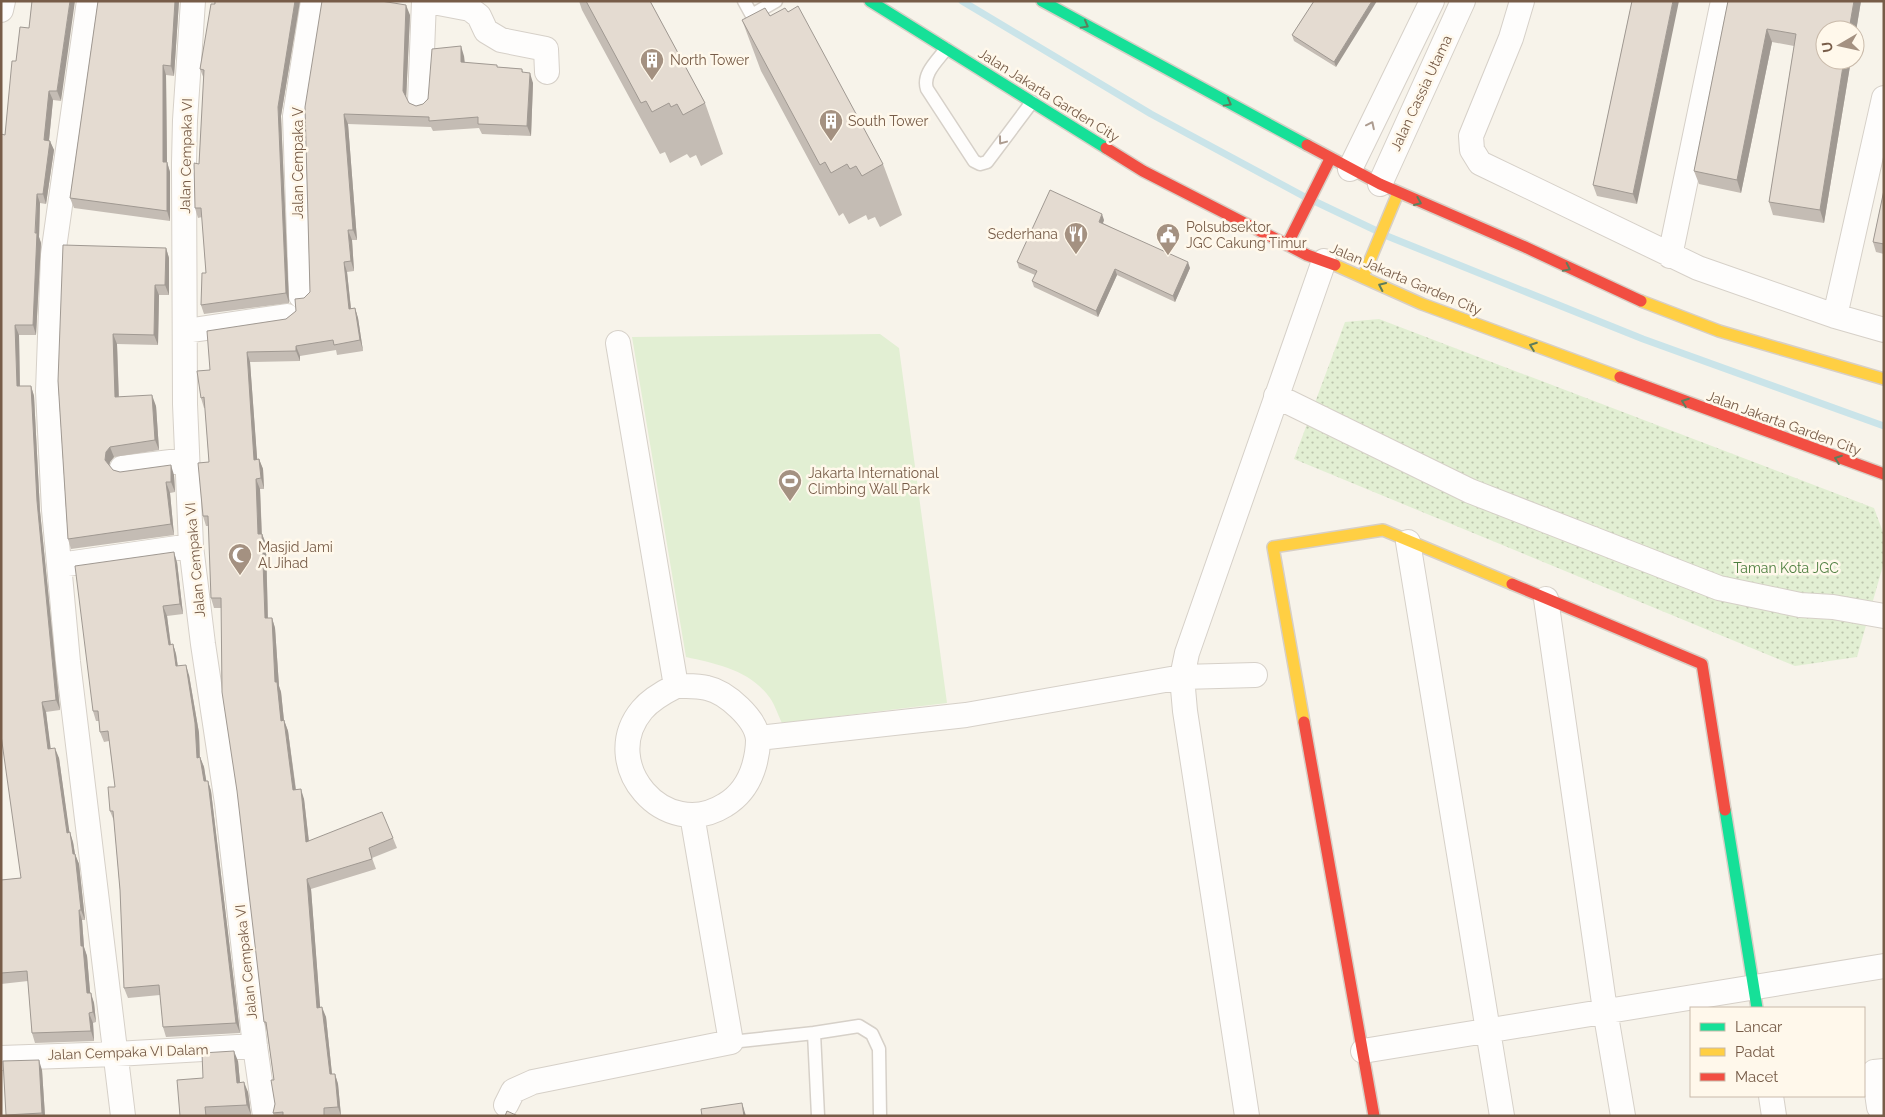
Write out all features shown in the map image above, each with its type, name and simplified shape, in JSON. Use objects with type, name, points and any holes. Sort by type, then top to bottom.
[{"type":"street","points":[[1,10],[3,1]]},
{"type":"street","points":[[89,1],[53,254],[48,390],[54,510],[68,662],[123,1116]]},
{"type":"street","name":"Jalan Cempaka VI","points":[[194,1],[185,120],[185,404],[191,546],[237,877],[255,1046],[265,1116]]},
{"type":"street","name":"Jalan Cempaka V","points":[[301,296],[296,116],[313,1]]},
{"type":"street","points":[[420,102],[424,1]]},
{"type":"street","points":[[428,1],[470,9],[479,16],[486,31],[501,40],[546,49],[547,72]]},
{"type":"street","name":"Jalan Jakarta Garden City","points":[[870,1],[1142,171],[1287,245],[1422,304],[1884,474]]},
{"type":"street","points":[[1042,1],[1389,189],[1525,247],[1622,294],[1719,331],[1884,379]]},
{"type":"street","points":[[1287,245],[1304,215],[1317,182],[1340,164],[1432,1]]},
{"type":"street","name":"Jalan Cassia Utama","points":[[1389,189],[1463,1]]},
{"type":"street","points":[[1522,1],[1511,38],[1471,136],[1472,150],[1480,163],[1670,256],[1741,284],[1835,316],[1884,330]]},
{"type":"street","points":[[1670,256],[1723,1]]},
{"type":"street","points":[[1835,316],[1884,98]]},
{"type":"street","points":[[1363,277],[1388,219],[1389,189]]},
{"type":"street","points":[[1247,1116],[1185,711],[1182,677],[1187,653],[1324,261]]},
{"type":"street","points":[[186,331],[288,316]]},
{"type":"street","points":[[618,343],[676,686]]},
{"type":"street","points":[[1276,396],[1470,492],[1719,588],[1800,605],[1848,609],[1884,616]]},
{"type":"street","points":[[122,468],[187,460]]},
{"type":"street","points":[[1374,1116],[1273,547],[1382,530],[1702,664],[1755,997]]},
{"type":"street","points":[[1408,542],[1486,1029],[1502,1116]]},
{"type":"street","points":[[60,565],[191,546]]},
{"type":"street","points":[[1546,599],[1622,1116]]},
{"type":"street","points":[[758,738],[966,714],[1182,677],[1255,675]]},
{"type":"street","points":[[676,686],[706,687],[732,700],[742,710],[758,738],[754,765],[742,791],[720,808],[692,815],[678,813],[652,801],[642,791],[630,765],[628,750],[634,722],[652,700],[676,686]]},
{"type":"street","points":[[506,1106],[513,1091],[533,1082],[731,1042],[720,989],[692,815]]},
{"type":"street","points":[[1363,1051],[1605,1010],[1755,997],[1884,966]]},
{"type":"street","name":"Jalan Cempaka VI Dalam","points":[[1,1058],[255,1046]]},
{"type":"street","points":[[1879,1107],[1874,1072],[1884,1071]]},
{"type":"street","points":[[1771,1097],[1774,1116]]},
{"type":"lane","points":[[744,1],[763,35]]},
{"type":"lane","points":[[752,16],[776,1]]},
{"type":"lane","points":[[946,49],[927,75],[925,82],[927,89],[974,161],[980,164],[987,162],[1032,102]]},
{"type":"lane","points":[[731,1042],[859,1026],[872,1034],[879,1049],[880,1116]]},
{"type":"lane","points":[[814,1033],[818,1116]]},
{"type":"green space","name":"Taman Kota JGC","points":[[1379,319],[1874,508],[1884,535],[1884,562],[1857,657],[1795,666],[1294,459],[1345,322]]},
{"type":"green space","name":"Jakarta International Climbing Wall Park","points":[[880,334],[899,348],[947,703],[782,723],[770,698],[753,681],[721,666],[686,657],[632,337]]},
{"type":"building","points":[[32,1],[70,1],[57,91],[49,91],[44,140],[50,141],[43,194],[37,194],[33,325],[15,325],[17,386],[31,386],[37,501],[56,700],[42,702],[48,749],[55,748],[67,833],[70,832],[73,854],[75,854],[81,910],[79,910],[81,946],[83,946],[87,993],[91,993],[93,1012],[89,1013],[91,1031],[32,1033],[27,971],[1,973],[1,880],[21,878],[1,735],[1,134],[5,135],[12,61],[16,61],[20,27],[29,28]]},
{"type":"building","points":[[98,1],[175,1],[171,66],[163,65],[163,162],[167,162],[167,211],[70,198]]},
{"type":"building","points":[[215,1],[295,1],[278,107],[286,293],[201,305],[202,273],[206,273],[201,208],[195,208],[194,163],[199,164],[204,70],[200,69],[211,4],[215,4]]},
{"type":"building","points":[[322,1],[381,1],[406,5],[403,91],[409,103],[416,106],[423,104],[428,99],[432,49],[461,46],[461,62],[497,65],[497,67],[522,69],[522,72],[530,73],[527,126],[478,124],[478,117],[429,121],[429,117],[344,114],[353,230],[348,230],[351,261],[344,262],[349,309],[355,308],[360,340],[334,345],[333,340],[296,346],[296,351],[247,352],[254,460],[259,459],[261,478],[256,479],[258,534],[262,534],[265,618],[272,618],[275,682],[277,682],[281,721],[284,720],[293,790],[301,789],[306,842],[382,812],[393,838],[369,848],[372,859],[307,879],[317,1008],[322,1007],[330,1074],[335,1074],[338,1107],[324,1108],[324,1116],[283,1116],[283,1112],[273,1113],[275,1104],[271,1080],[274,1080],[266,1022],[264,1022],[237,791],[222,692],[221,598],[211,598],[208,516],[203,516],[198,463],[209,462],[204,397],[201,398],[197,371],[210,370],[207,331],[286,319],[296,311],[295,299],[304,298],[310,292],[305,107]]},
{"type":"building","points":[[586,1],[650,1],[705,103],[683,115],[677,104],[671,107],[669,103],[652,112],[646,101],[641,103]]},
{"type":"building","points":[[1314,1],[1372,1],[1334,62],[1292,35]]},
{"type":"building","points":[[1632,1],[1673,1],[1633,194],[1593,185]]},
{"type":"building","points":[[1728,1],[1854,1],[1851,20],[1815,20],[1815,70],[1842,70],[1820,210],[1769,202],[1796,34],[1767,29],[1737,180],[1694,171]]},
{"type":"building","points":[[798,6],[883,164],[862,176],[856,166],[850,169],[847,164],[831,173],[825,162],[820,165],[742,20],[765,8],[770,16],[785,8],[788,12]]},
{"type":"building","name":"Sederhana","points":[[1050,190],[1102,214],[1099,222],[1188,262],[1173,296],[1115,269],[1096,311],[1032,281],[1037,271],[1017,262]]},
{"type":"building","points":[[1884,190],[1884,244],[1873,242]]},
{"type":"building","points":[[63,245],[166,248],[165,285],[155,285],[154,335],[113,334],[115,397],[152,395],[155,440],[110,447],[106,452],[105,460],[113,470],[120,472],[171,465],[171,482],[166,482],[171,524],[68,539],[58,381]]},
{"type":"building","points":[[174,552],[180,604],[163,606],[169,645],[173,644],[176,666],[186,665],[195,723],[197,758],[200,757],[204,781],[208,781],[236,1023],[163,1027],[159,985],[124,988],[120,890],[113,811],[110,811],[108,787],[115,787],[108,731],[100,732],[98,711],[93,711],[75,566]]},
{"type":"building","points":[[234,1051],[237,1083],[244,1082],[247,1105],[205,1107],[206,1116],[180,1116],[177,1080],[203,1078],[202,1053]]},
{"type":"building","points":[[39,1060],[42,1113],[6,1115],[3,1061]]},
{"type":"building","points":[[742,1103],[744,1116],[702,1116],[701,1109]]},
{"type":"building","points":[[507,1111],[518,1116],[505,1116]]},
{"type":"waterway","points":[[962,1],[1151,114],[1305,197]]},
{"type":"waterway","points":[[1314,201],[1377,231]]},
{"type":"waterway","points":[[1387,236],[1643,339],[1884,426]]},
{"type":"traffic: fast","points":[[870,1],[1106,148]]},
{"type":"traffic: fast","points":[[1042,1],[1307,145]]},
{"type":"traffic: fast","points":[[1725,810],[1757,1007]]},
{"type":"traffic: slow","points":[[1363,277],[1398,193]]},
{"type":"traffic: slow","points":[[1335,265],[1422,304],[1620,377]]},
{"type":"traffic: slow","points":[[1641,301],[1719,331],[1884,379]]},
{"type":"traffic: slow","points":[[1304,722],[1273,547],[1383,530],[1512,584]]},
{"type":"traffic: jam","points":[[1307,145],[1380,184],[1525,247],[1641,301]]},
{"type":"traffic: jam","points":[[1106,148],[1143,171],[1307,255],[1335,265]]},
{"type":"traffic: jam","points":[[1287,245],[1330,159]]},
{"type":"traffic: jam","points":[[1620,377],[1884,474]]},
{"type":"traffic: jam","points":[[1512,584],[1702,664],[1725,810]]},
{"type":"traffic: jam","points":[[1304,722],[1374,1116]]},
{"type":"place","name":"North Tower","points":[[652,81]]},
{"type":"place","name":"South Tower","points":[[831,142]]},
{"type":"place","name":"Sederhana","points":[[1076,255]]},
{"type":"place","name":"Polsubsektor JGC Cakung Timur","points":[[1168,256]]},
{"type":"place","name":"Jakarta International Climbing Wall Park","points":[[790,502]]},
{"type":"place","name":"Masjid Jami Al Jihad","points":[[240,576]]}]
